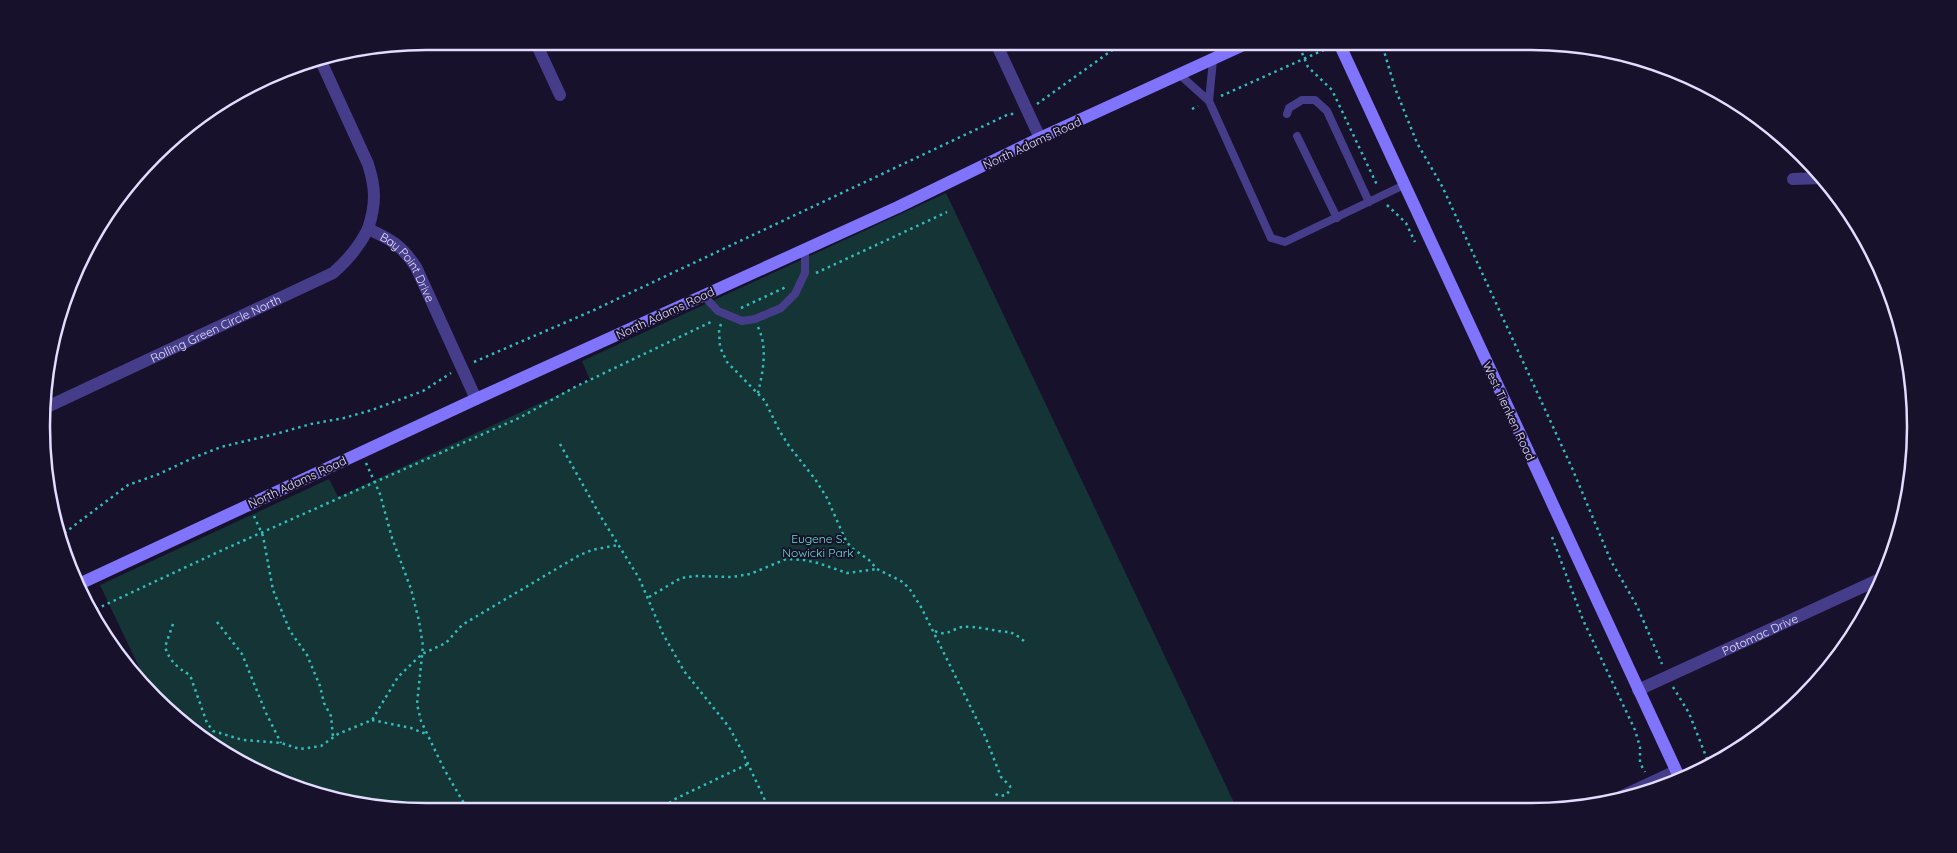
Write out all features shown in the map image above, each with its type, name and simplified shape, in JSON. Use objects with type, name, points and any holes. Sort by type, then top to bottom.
[{"type":"street","points":[[539,50],[560,95]]},
{"type":"street","points":[[999,50],[1040,138]]},
{"type":"street","name":"North Adams Road","points":[[84,582],[1234,50]]},
{"type":"street","name":"West Tienken Road","points":[[1342,50],[1677,773]]},
{"type":"street","name":"Bay Point Drive","points":[[323,65],[368,164],[374,182],[375,208],[368,229],[391,239],[407,253],[416,267],[476,399]]},
{"type":"street","points":[[1793,179],[1814,178]]},
{"type":"street","name":"Rolling Green Circle North","points":[[51,405],[333,273],[348,260],[362,243],[368,229]]},
{"type":"street","name":"Potomac Drive","points":[[1638,690],[1873,582]]},
{"type":"street","points":[[1647,785],[1656,782]]},
{"type":"lane","points":[[1209,101],[1213,60]]},
{"type":"lane","points":[[1180,75],[1209,101],[1271,238],[1285,242],[1404,186]]},
{"type":"lane","points":[[1287,114],[1289,108],[1302,100],[1315,100],[1328,111],[1369,202]]},
{"type":"lane","points":[[1297,136],[1337,218]]},
{"type":"lane","points":[[703,295],[718,311],[742,321],[754,319],[781,308],[795,294],[804,274],[805,248]]},
{"type":"path","points":[[65,532],[128,485],[159,474],[193,458],[221,447],[279,434],[311,424],[344,418],[423,391],[462,366],[594,310],[1009,114],[1041,102],[1113,50]]},
{"type":"path","points":[[1301,50],[1308,67],[1332,90],[1382,196],[1388,206],[1406,223],[1417,247]]},
{"type":"path","points":[[1384,50],[1417,143],[1449,202],[1572,468],[1610,562],[1636,606],[1661,661]]},
{"type":"path","points":[[1192,109],[1317,52]]},
{"type":"path","points":[[97,609],[262,532],[519,418],[575,387],[948,212]]},
{"type":"path","points":[[726,315],[719,330],[720,347],[728,362],[765,401],[789,446],[819,485],[846,541],[852,548],[869,560],[877,570],[901,581],[909,588],[934,630],[958,685],[985,736],[1001,777],[1010,786],[1010,790],[1006,795],[1000,796],[993,793]]},
{"type":"path","points":[[754,319],[764,344],[758,393]]},
{"type":"path","points":[[560,444],[600,517],[640,578],[663,634],[684,671],[729,727],[766,803]]},
{"type":"path","points":[[361,452],[375,482],[399,561],[413,597],[419,621],[423,646],[417,704],[420,721],[464,803]]},
{"type":"path","points":[[249,505],[262,532],[273,590],[290,631],[307,655],[320,686],[324,703],[331,716],[333,737]]},
{"type":"path","points":[[1551,535],[1583,620],[1635,730],[1640,747],[1640,763],[1650,783]]},
{"type":"path","points":[[372,720],[398,677],[422,654],[446,643],[462,625],[578,556],[592,550],[618,545]]},
{"type":"path","points":[[648,597],[681,578],[695,576],[732,577],[750,574],[786,559],[818,563],[847,573],[877,570]]},
{"type":"path","points":[[217,622],[242,654],[266,712],[282,743]]},
{"type":"path","points":[[173,624],[165,647],[170,660],[178,668],[190,675],[207,723],[213,731],[242,740],[282,743],[300,749],[321,746],[333,737],[372,720],[411,728],[426,734]]},
{"type":"path","points":[[934,630],[947,634],[960,628],[969,627],[1010,632],[1024,641]]},
{"type":"path","points":[[1674,690],[1689,713],[1707,759]]},
{"type":"path","points":[[670,803],[679,797],[748,764]]},
{"type":"green space","name":"Eugene S. Nowicki Park","points":[[946,193],[1234,803],[426,803],[377,800],[353,796],[305,783],[238,753],[217,740],[178,710],[142,674],[100,585],[329,479],[338,497],[590,380],[582,361]]}]
